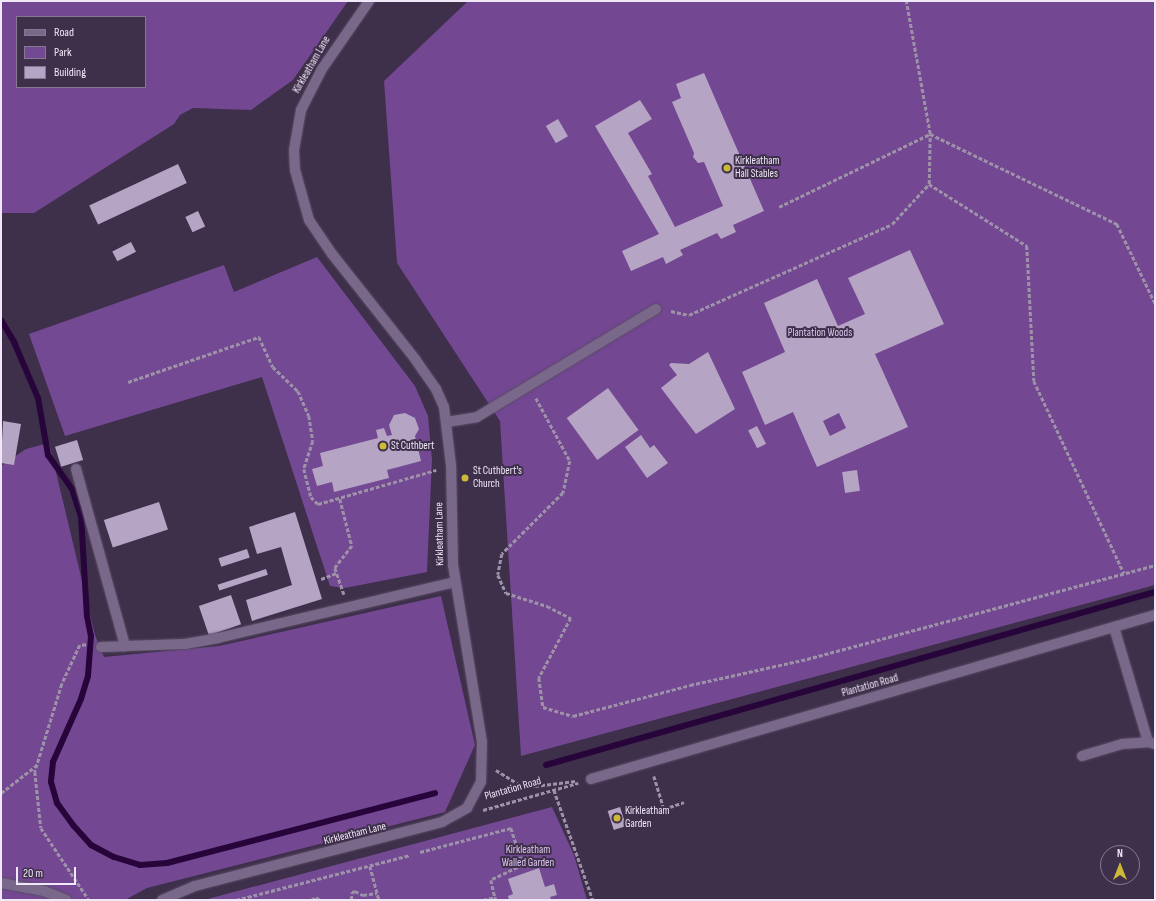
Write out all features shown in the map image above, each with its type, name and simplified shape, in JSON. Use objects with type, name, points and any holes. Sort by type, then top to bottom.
[{"type":"street","name":"Kirkleatham Lane","points":[[162,900],[195,886],[442,822],[467,808],[481,782],[483,763],[482,742],[454,582],[451,465],[447,422],[436,389],[416,360],[332,254],[309,220],[295,170],[297,130],[301,110],[311,87],[340,40],[369,1]]},
{"type":"street","points":[[447,422],[477,417],[530,387],[656,309]]},
{"type":"street","points":[[76,469],[125,646]]},
{"type":"street","points":[[101,647],[185,644],[218,638],[454,582]]},
{"type":"street","name":"Plantation Road","points":[[591,779],[1155,615]]},
{"type":"street","points":[[1082,756],[1122,744],[1152,743],[1114,627]]},
{"type":"street","points":[[1,883],[44,891],[66,900]]},
{"type":"path","points":[[656,309],[689,315],[892,224],[929,184],[930,134],[906,1]]},
{"type":"path","points":[[779,207],[930,134]]},
{"type":"path","points":[[930,134],[1116,224],[1155,303]]},
{"type":"path","points":[[929,184],[1027,246],[1034,381],[1124,573]]},
{"type":"path","points":[[128,382],[259,337],[273,367],[298,391],[309,416],[312,441],[304,469],[311,497],[318,504],[340,499],[428,472]]},
{"type":"path","points":[[530,387],[570,461],[563,493],[502,554],[498,575],[506,593],[547,606],[571,618],[539,678],[543,707],[573,716],[690,685],[807,659],[1155,565]]},
{"type":"path","points":[[340,499],[352,546],[335,568],[342,585]]},
{"type":"path","points":[[321,579],[337,574]]},
{"type":"path","points":[[80,645],[62,684],[35,772],[41,828],[89,900]]},
{"type":"path","points":[[650,762],[664,808],[684,802]]},
{"type":"path","name":"Plantation Road","points":[[483,763],[520,785],[535,786],[591,779]]},
{"type":"path","points":[[1,793],[37,764]]},
{"type":"path","name":"Plantation Road","points":[[480,811],[591,779]]},
{"type":"path","points":[[554,790],[592,900]]},
{"type":"path","points":[[420,852],[511,828],[522,865],[491,880],[496,898],[483,900]]},
{"type":"path","points":[[236,900],[246,899],[410,855]]},
{"type":"path","points":[[370,866],[379,900]]},
{"type":"path","points":[[351,900],[352,892],[355,891],[363,895],[377,893]]},
{"type":"path","points":[[311,900],[316,897],[320,900]]},
{"type":"green space","points":[[1,1],[348,1],[293,80],[251,110],[193,108],[180,115],[174,124],[34,213],[1,213]]},
{"type":"green space","name":"Plantation Woods","points":[[468,1],[1155,1],[1155,585],[521,756],[500,421],[397,263],[384,81]]},
{"type":"green space","points":[[317,257],[415,386],[428,416],[432,460],[427,572],[345,588],[330,586],[262,377],[65,436],[29,334],[224,265],[234,292]]},
{"type":"green space","points":[[49,443],[95,635],[104,657],[219,646],[441,596],[475,745],[445,812],[147,888],[125,900],[1,900],[1,466],[26,449]]},
{"type":"green space","name":"Kirkleatham Walled Garden","points":[[552,807],[574,855],[587,900],[204,900]]},
{"type":"building","name":"Kirkleatham Hall Stables","points":[[704,73],[764,211],[733,225],[736,232],[721,239],[717,233],[680,250],[683,255],[666,264],[663,257],[631,271],[622,251],[659,234],[595,126],[640,100],[652,119],[628,133],[652,174],[648,176],[675,227],[723,206],[704,162],[698,163],[693,157],[694,153],[672,102],[681,98],[676,84]]},
{"type":"building","points":[[558,119],[568,136],[556,143],[546,126]]},
{"type":"building","points":[[178,164],[187,183],[98,224],[89,205]]},
{"type":"building","points":[[198,211],[205,226],[192,232],[185,217]]},
{"type":"building","points":[[131,242],[136,252],[117,261],[112,252]]},
{"type":"building","points":[[910,250],[944,324],[875,354],[908,427],[817,467],[793,412],[765,425],[742,372],[785,352],[764,303],[817,279],[838,326],[865,314],[848,278]],"holes":[[[839,413],[846,428],[830,436],[823,421]]]},
{"type":"building","points":[[708,352],[735,409],[696,434],[661,388],[677,375],[669,365],[671,363],[689,364]]},
{"type":"building","points":[[608,388],[639,430],[597,460],[567,418]]},
{"type":"building","name":"St Cuthbert","points":[[405,413],[415,418],[419,429],[415,436],[421,461],[387,470],[389,478],[334,492],[332,482],[317,486],[312,469],[323,466],[320,453],[378,438],[376,430],[384,428],[387,436],[392,435],[389,425],[394,415]]},
{"type":"building","points":[[3,421],[21,424],[14,465],[1,463]]},
{"type":"building","points":[[757,426],[766,444],[757,448],[748,431]]},
{"type":"building","points":[[641,435],[650,448],[654,445],[668,463],[647,478],[625,447]]},
{"type":"building","points":[[77,440],[83,460],[61,467],[55,447]]},
{"type":"building","points":[[857,470],[860,491],[845,493],[842,472]]},
{"type":"building","points":[[159,502],[168,530],[113,548],[104,520]]},
{"type":"building","points":[[295,512],[322,599],[252,621],[246,600],[292,585],[281,547],[257,554],[249,527]]},
{"type":"building","points":[[247,549],[250,558],[221,567],[218,558]]},
{"type":"building","points":[[266,569],[268,575],[219,590],[217,585]]},
{"type":"building","points":[[231,595],[241,624],[209,635],[199,606]]},
{"type":"building","name":"Kirkleatham Garden","points":[[620,807],[626,826],[614,830],[608,811]]},
{"type":"building","points":[[539,868],[545,887],[554,884],[557,895],[550,897],[551,900],[509,900],[508,896],[513,894],[508,879]]},
{"type":"waterway","points":[[1,320],[14,342],[38,398],[48,455],[72,489],[81,516],[87,616],[91,636],[88,676],[81,699],[53,762],[51,782],[57,803],[73,825],[91,845],[114,857],[140,865],[167,863],[435,793]]},
{"type":"waterway","points":[[546,765],[1155,592]]},
{"type":"place","name":"Kirkleatham Hall Stables","points":[[727,168]]},
{"type":"place","name":"St Cuthbert","points":[[383,446]]},
{"type":"place","name":"St Cuthbert's Church","points":[[465,478]]},
{"type":"place","name":"Kirkleatham Garden","points":[[617,818]]}]
